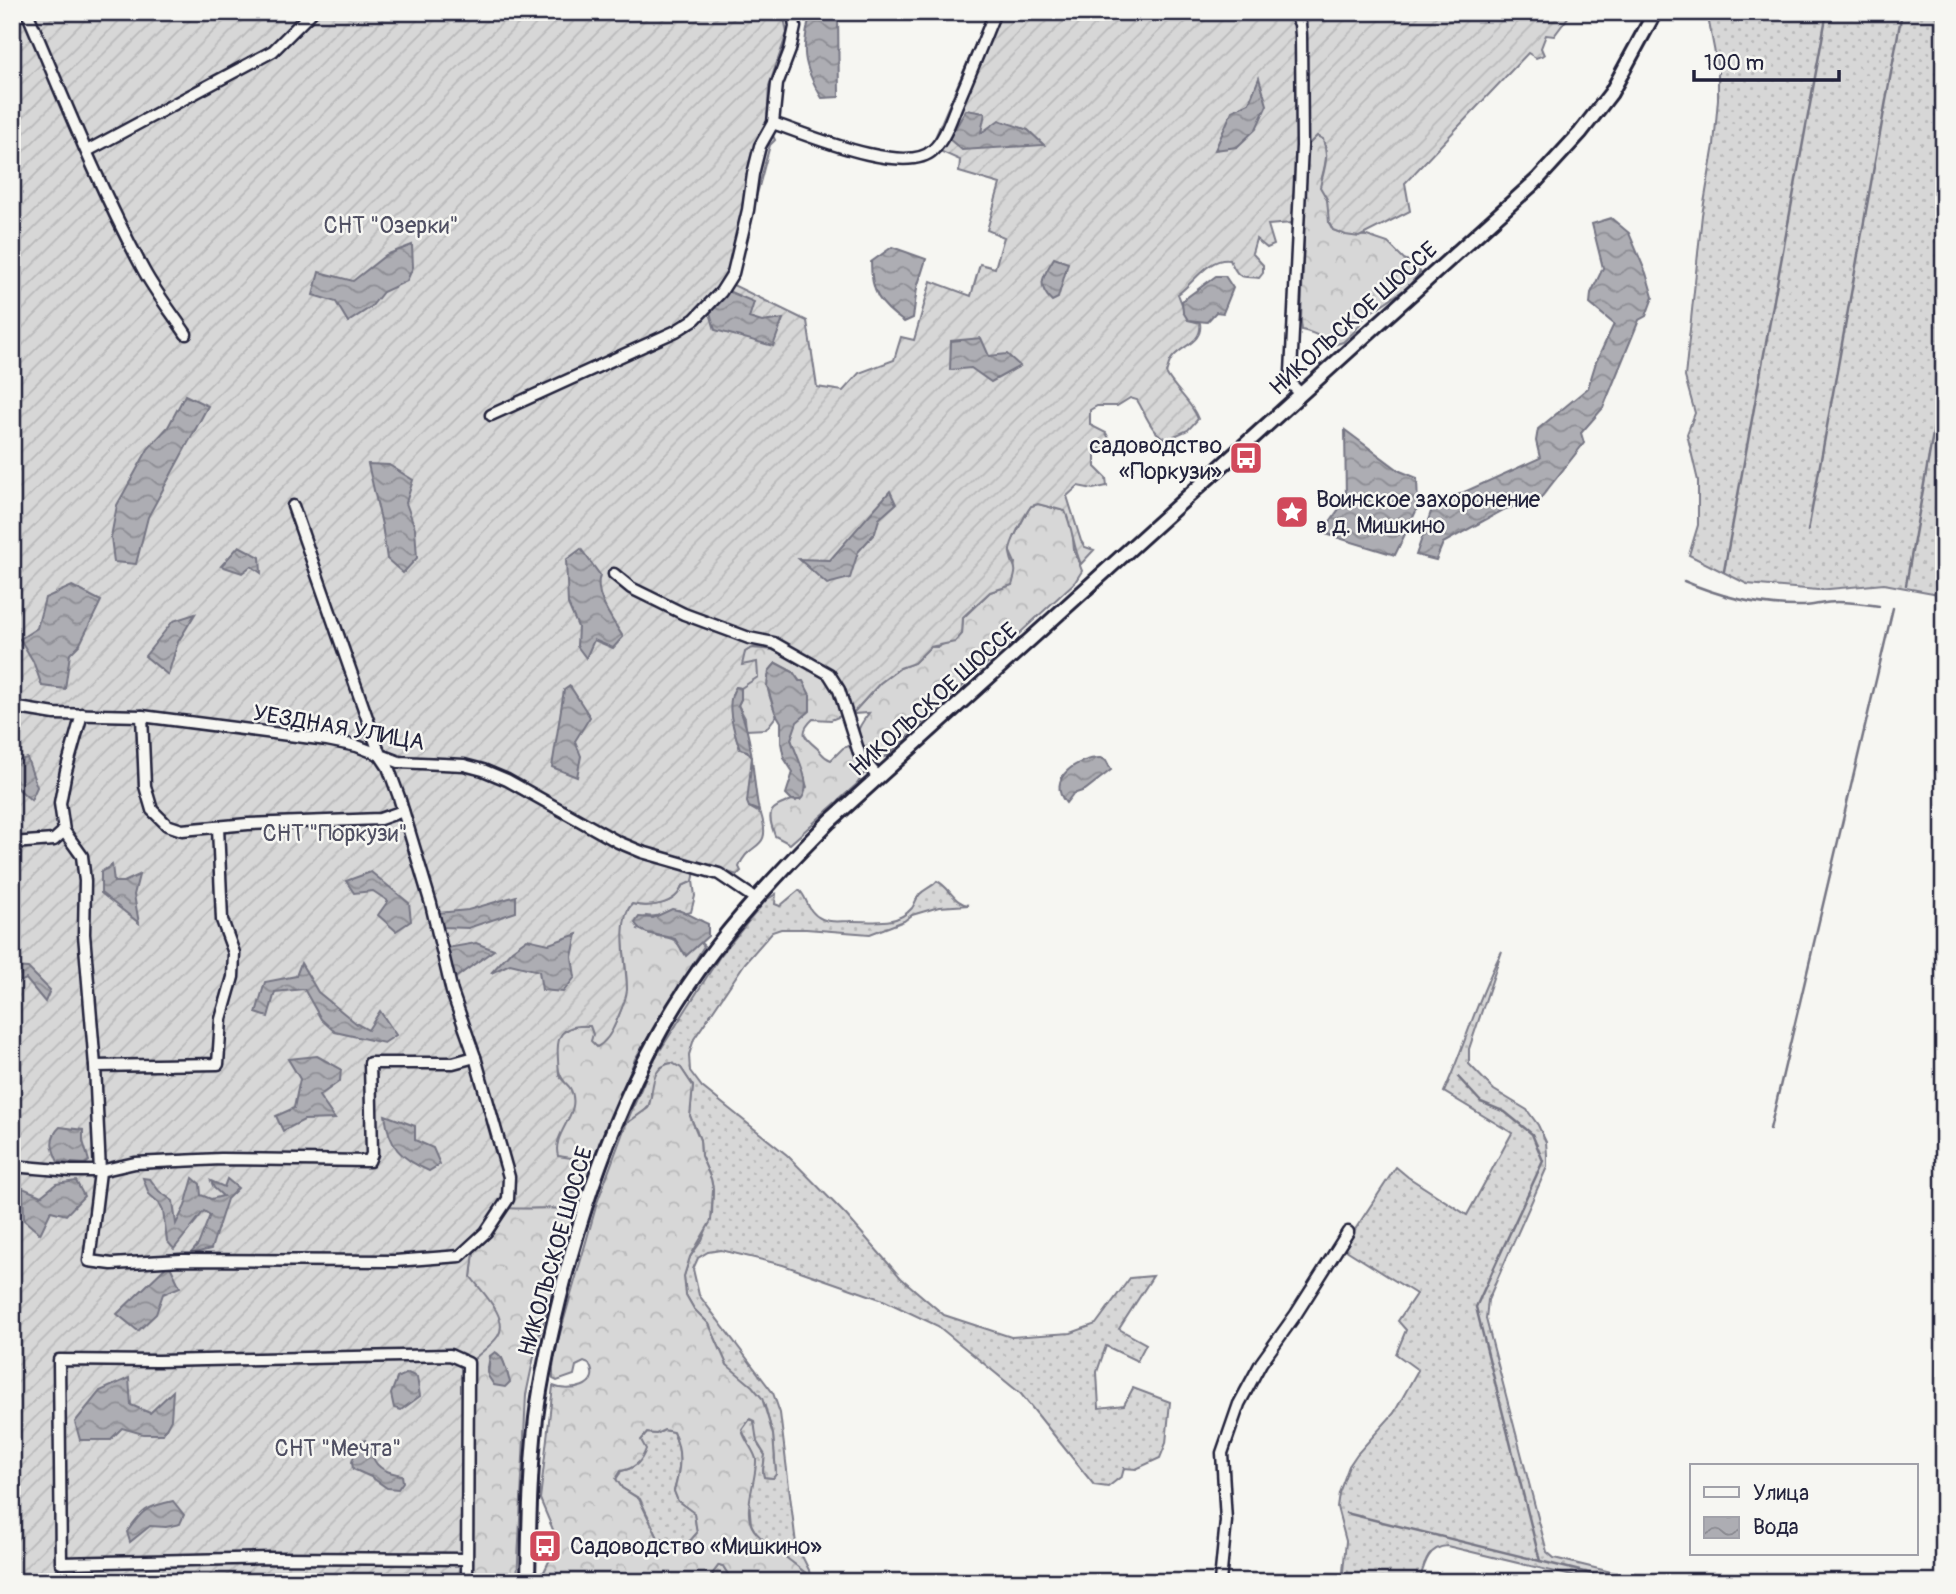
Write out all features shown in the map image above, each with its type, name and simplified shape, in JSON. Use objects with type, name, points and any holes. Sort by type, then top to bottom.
[{"type":"main road","name":"НИКОЛЬСКОЕ ШОССЕ","points":[[528,1582],[532,1460],[542,1379],[562,1291],[594,1179],[643,1061],[715,948],[756,899],[830,821],[1538,180],[1611,93],[1655,12]]},
{"type":"street","points":[[27,12],[87,151],[145,273],[187,334]]},
{"type":"street","points":[[87,151],[273,51],[312,12]]},
{"type":"street","points":[[491,415],[676,331],[695,318],[720,292],[733,273],[748,210],[752,174],[760,146],[773,123],[777,84],[790,50],[795,27],[793,12]]},
{"type":"street","points":[[773,123],[891,160],[918,157],[932,152],[945,132],[995,12]]},
{"type":"street","points":[[1294,12],[1300,24],[1301,35],[1302,146],[1291,373],[1292,385],[1300,393]]},
{"type":"street","points":[[82,714],[60,803],[64,831],[82,856],[85,881],[84,934],[100,1171],[89,1261],[112,1264],[181,1260],[395,1261],[460,1256],[486,1232],[508,1199],[509,1177],[475,1056],[452,992],[431,904],[403,811],[388,768],[380,755],[293,506]]},
{"type":"street","points":[[614,574],[631,588],[684,614],[749,638],[774,643],[829,674],[839,690],[860,756],[878,777]]},
{"type":"street","name":"УЕЗДНАЯ УЛИЦА","points":[[12,707],[55,714],[142,716],[327,740],[357,746],[399,762],[464,765],[507,780],[618,842],[642,852],[719,874],[756,899]]},
{"type":"street","points":[[142,716],[145,786],[152,810],[167,825],[182,830],[248,824],[380,819],[403,811]]},
{"type":"street","points":[[95,1066],[218,1064],[221,1019],[233,977],[234,953],[222,920],[218,827]]},
{"type":"street","points":[[12,843],[54,840],[64,831]]},
{"type":"street","points":[[12,1166],[100,1171],[135,1163],[221,1159],[369,1161],[372,1154],[370,1063],[453,1063],[475,1056]]},
{"type":"street","points":[[1220,1582],[1226,1521],[1222,1454],[1239,1404],[1261,1363],[1348,1233]]},
{"type":"street","points":[[467,1559],[271,1558],[61,1563],[58,1360],[158,1361],[450,1355],[468,1363],[467,1582]]},
{"type":"green space","points":[[12,12],[783,12],[787,33],[769,86],[767,122],[775,140],[770,145],[733,285],[807,321],[817,387],[843,391],[859,373],[894,360],[901,337],[914,340],[931,281],[971,296],[980,264],[995,268],[1004,237],[987,230],[1000,184],[959,172],[960,160],[931,147],[989,12],[1572,12],[1554,36],[1546,35],[1541,48],[1544,55],[1536,58],[1528,53],[1405,183],[1410,211],[1359,237],[1333,230],[1329,223],[1327,199],[1320,187],[1325,169],[1325,145],[1323,139],[1317,136],[1307,146],[1303,236],[1292,237],[1292,223],[1268,225],[1274,245],[1267,248],[1256,239],[1252,253],[1263,265],[1263,273],[1259,278],[1241,276],[1230,260],[1222,260],[1208,267],[1178,294],[1188,320],[1200,323],[1200,329],[1195,339],[1172,359],[1166,373],[1198,419],[1188,430],[1168,439],[1153,429],[1137,400],[1130,398],[1117,406],[1097,406],[1090,410],[1090,425],[1106,433],[1111,442],[1095,452],[1095,467],[1106,478],[1107,486],[1093,489],[1078,486],[1067,496],[1081,541],[1085,547],[1094,550],[1081,564],[1065,511],[1038,504],[1031,506],[1010,549],[1015,570],[1012,585],[990,592],[963,617],[962,634],[955,642],[930,647],[914,663],[900,668],[880,683],[852,714],[841,716],[834,688],[830,680],[822,674],[768,648],[752,648],[745,652],[742,665],[757,662],[758,677],[741,688],[736,687],[731,709],[740,749],[747,751],[752,757],[749,807],[761,814],[764,826],[762,841],[743,859],[739,867],[741,871],[737,875],[697,862],[693,881],[682,886],[674,897],[661,904],[632,904],[627,911],[623,932],[627,990],[611,1033],[597,1047],[591,1041],[593,1034],[590,1026],[568,1029],[559,1039],[559,1076],[570,1088],[573,1106],[557,1147],[558,1156],[579,1159],[571,1188],[573,1193],[583,1190],[576,1210],[508,1208],[493,1234],[474,1252],[471,1277],[493,1305],[501,1329],[496,1339],[473,1360],[473,1582],[12,1582]]},
{"type":"green space","points":[[1707,12],[1944,12],[1944,595],[1884,584],[1818,590],[1747,584],[1689,555],[1698,525],[1698,481],[1687,434],[1695,413],[1685,377],[1702,215],[1714,145],[1718,99],[1718,69]]},
{"type":"green space","points":[[1316,135],[1323,139],[1326,149],[1322,184],[1333,230],[1388,243],[1404,259],[1417,265],[1420,272],[1408,287],[1365,316],[1343,342],[1327,347],[1320,337],[1302,330],[1301,321],[1307,146]]},
{"type":"green space","points":[[1038,504],[1065,511],[1072,526],[1074,550],[1082,571],[1075,582],[887,756],[878,759],[866,755],[858,733],[869,713],[852,714],[880,683],[900,668],[914,663],[930,647],[938,647],[962,634],[963,618],[990,592],[1012,585],[1015,563],[1010,545],[1031,506]]},
{"type":"green space","points":[[751,648],[775,650],[829,679],[841,716],[831,720],[813,719],[806,728],[805,735],[831,760],[843,748],[849,746],[865,772],[857,784],[790,844],[775,836],[770,816],[778,806],[796,801],[807,787],[791,739],[810,695],[793,672],[776,663],[769,675],[768,688],[777,715],[766,729],[746,730],[745,718],[738,705],[741,688],[747,683],[741,662],[745,652]]},
{"type":"green space","points":[[693,881],[695,896],[691,912],[684,914],[679,910],[646,916],[638,929],[674,940],[682,951],[695,947],[700,942],[704,946],[635,1059],[583,1190],[573,1193],[572,1180],[578,1160],[557,1156],[556,1150],[569,1087],[561,1076],[557,1063],[559,1035],[574,1026],[590,1026],[593,1034],[613,1028],[626,991],[623,934],[626,912],[632,904],[646,906],[668,901],[682,886]]},
{"type":"green space","points":[[937,881],[959,902],[969,905],[939,907],[912,915],[904,921],[870,934],[806,929],[781,929],[772,932],[745,963],[694,1039],[689,1055],[690,1071],[702,1087],[787,1155],[846,1215],[901,1278],[944,1315],[1011,1337],[1071,1333],[1096,1324],[1130,1278],[1153,1276],[1119,1329],[1146,1344],[1137,1361],[1106,1346],[1097,1372],[1099,1408],[1124,1405],[1133,1388],[1170,1402],[1166,1443],[1160,1458],[1136,1469],[1124,1468],[1122,1476],[1108,1487],[1094,1485],[1021,1394],[938,1326],[883,1300],[783,1265],[721,1250],[708,1252],[698,1258],[693,1269],[699,1295],[773,1393],[780,1413],[796,1544],[809,1570],[811,1582],[806,1573],[775,1551],[756,1533],[751,1524],[749,1502],[756,1459],[742,1430],[750,1419],[754,1421],[759,1446],[765,1455],[764,1477],[773,1478],[776,1474],[773,1435],[764,1403],[727,1365],[709,1324],[694,1309],[686,1295],[684,1276],[690,1257],[702,1240],[712,1215],[713,1189],[701,1156],[700,1140],[690,1116],[693,1086],[681,1068],[672,1063],[666,1064],[651,1093],[647,1108],[640,1116],[626,1124],[652,1063],[720,956],[766,900],[776,894],[775,904],[780,906],[799,890],[810,909],[822,919],[883,921],[906,914],[917,897]]},
{"type":"green space","points":[[1502,951],[1469,1049],[1469,1064],[1494,1090],[1527,1110],[1546,1142],[1547,1167],[1488,1300],[1486,1319],[1547,1552],[1554,1558],[1652,1582],[1597,1582],[1447,1546],[1440,1547],[1431,1554],[1419,1582],[1342,1582],[1346,1541],[1337,1507],[1339,1493],[1349,1466],[1394,1413],[1418,1370],[1396,1354],[1406,1330],[1398,1321],[1416,1294],[1343,1248],[1396,1167],[1467,1215],[1512,1133],[1444,1092]]},
{"type":"green space","points":[[672,1063],[681,1068],[693,1086],[690,1116],[700,1140],[701,1156],[713,1189],[711,1221],[690,1257],[684,1276],[686,1295],[694,1309],[709,1324],[727,1365],[762,1398],[773,1435],[776,1474],[773,1478],[764,1477],[765,1455],[757,1442],[754,1421],[750,1419],[742,1430],[756,1460],[749,1505],[750,1523],[760,1537],[801,1569],[811,1582],[790,1582],[783,1576],[778,1576],[771,1582],[733,1582],[723,1566],[719,1565],[711,1582],[539,1582],[555,1549],[554,1532],[540,1499],[553,1386],[575,1388],[588,1383],[592,1378],[589,1364],[584,1362],[576,1366],[574,1375],[557,1381],[553,1379],[557,1344],[597,1203],[626,1124],[648,1108],[656,1075],[664,1065]],"holes":[[[664,1430],[673,1432],[680,1462],[674,1491],[678,1501],[694,1513],[697,1533],[690,1541],[668,1542],[658,1538],[639,1499],[622,1488],[616,1479],[621,1471],[634,1466],[642,1458],[646,1449],[641,1440],[647,1433],[656,1434]]]},
{"type":"green space","points":[[508,1207],[576,1210],[536,1347],[526,1395],[517,1582],[473,1582],[473,1360],[498,1335],[471,1277],[474,1252],[493,1234]],"holes":[[[490,1356],[502,1358],[508,1376],[493,1382],[487,1373]]]},
{"type":"green space","points":[[664,1430],[673,1432],[678,1447],[679,1469],[674,1491],[678,1501],[694,1512],[697,1533],[690,1541],[668,1542],[658,1538],[640,1499],[622,1488],[616,1479],[621,1471],[629,1469],[641,1440],[647,1433],[656,1434]]},
{"type":"green space","points":[[719,1565],[723,1566],[733,1582],[711,1582],[713,1572]]},
{"type":"water","points":[[811,12],[838,12],[839,97],[822,98],[810,76],[805,47]]},
{"type":"water","points":[[1259,78],[1267,105],[1256,129],[1237,147],[1215,150],[1232,111],[1249,103]]},
{"type":"water","points":[[966,110],[985,113],[981,133],[999,120],[1028,130],[1044,145],[962,150],[949,139]]},
{"type":"water","points":[[1611,218],[1629,233],[1653,297],[1646,316],[1639,320],[1603,408],[1581,433],[1584,443],[1539,500],[1505,509],[1443,543],[1436,560],[1416,555],[1433,506],[1540,458],[1536,441],[1538,429],[1588,388],[1596,362],[1614,324],[1590,304],[1591,293],[1603,268],[1592,224]]},
{"type":"water","points":[[412,245],[413,267],[407,281],[383,292],[371,307],[348,322],[336,302],[313,295],[319,272],[353,281],[386,255]]},
{"type":"water","points":[[892,247],[926,259],[917,288],[913,318],[904,322],[878,297],[873,282],[871,262]]},
{"type":"water","points":[[1054,258],[1068,263],[1058,298],[1052,301],[1044,290],[1043,280]]},
{"type":"water","points":[[1216,276],[1225,276],[1233,288],[1223,313],[1216,312],[1207,322],[1188,320],[1183,312],[1182,301]]},
{"type":"water","points":[[728,291],[754,302],[749,318],[762,322],[783,319],[773,346],[715,330],[709,309]]},
{"type":"water","points":[[981,338],[989,356],[1007,354],[1020,366],[991,382],[971,368],[950,370],[951,341]]},
{"type":"water","points":[[185,395],[208,406],[148,517],[136,564],[114,562],[111,537],[117,505],[148,449],[168,427]]},
{"type":"water","points":[[1345,430],[1400,471],[1417,478],[1418,507],[1395,555],[1322,533],[1346,499]]},
{"type":"water","points":[[368,464],[389,465],[413,480],[406,503],[415,528],[417,558],[403,573],[387,559]]},
{"type":"water","points":[[890,491],[896,504],[879,519],[875,533],[858,552],[850,578],[827,584],[799,559],[830,560]]},
{"type":"water","points":[[239,546],[260,557],[261,573],[251,566],[242,573],[221,566]]},
{"type":"water","points":[[581,549],[600,575],[599,591],[609,615],[623,637],[613,648],[594,640],[586,658],[577,646],[578,627],[568,604],[566,560]]},
{"type":"water","points":[[72,586],[101,601],[80,644],[70,654],[65,689],[42,686],[33,661],[20,639],[37,628],[45,598]]},
{"type":"water","points":[[195,614],[178,642],[168,675],[145,656],[173,621]]},
{"type":"water","points":[[776,663],[793,672],[799,681],[803,681],[810,695],[810,711],[797,722],[791,739],[805,779],[806,787],[800,800],[792,800],[786,794],[793,772],[784,758],[781,722],[767,686],[769,671]]},
{"type":"water","points":[[570,686],[590,717],[575,741],[581,756],[577,777],[552,767],[564,690]]},
{"type":"water","points":[[736,687],[741,688],[738,705],[752,757],[747,751],[740,749],[733,726],[730,709]]},
{"type":"water","points":[[27,758],[37,787],[31,800],[14,785],[12,789],[12,762]]},
{"type":"water","points":[[752,758],[759,811],[749,807],[747,802]]},
{"type":"water","points":[[1101,758],[1106,760],[1111,770],[1085,790],[1073,794],[1066,803],[1060,785],[1067,771],[1083,761]]},
{"type":"water","points":[[112,865],[114,882],[124,882],[139,875],[134,895],[139,923],[101,893],[101,872]]},
{"type":"water","points":[[371,872],[409,903],[411,921],[396,931],[378,915],[388,901],[373,891],[354,893],[346,881]]},
{"type":"water","points":[[516,896],[516,912],[468,928],[443,927],[437,913],[468,910]]},
{"type":"water","points":[[672,909],[708,924],[708,936],[686,956],[675,939],[643,931],[635,923],[639,917],[653,918]]},
{"type":"water","points":[[577,934],[572,957],[575,977],[563,992],[542,990],[539,971],[510,964],[491,973],[512,950],[527,939],[549,944]]},
{"type":"water","points":[[476,943],[494,950],[455,978],[447,948]]},
{"type":"water","points":[[301,963],[318,992],[357,1024],[368,1030],[380,1011],[396,1035],[384,1043],[335,1032],[321,1019],[304,989],[275,992],[268,1017],[256,1013],[265,982],[296,976]]},
{"type":"water","points":[[12,967],[28,968],[50,990],[45,1002],[26,979],[12,986]]},
{"type":"water","points":[[317,1056],[341,1069],[340,1081],[319,1096],[335,1119],[304,1120],[283,1131],[276,1116],[294,1108],[300,1079],[288,1059]]},
{"type":"water","points":[[385,1115],[415,1126],[415,1140],[433,1148],[440,1164],[429,1171],[403,1156],[389,1135]]},
{"type":"water","points":[[60,1127],[83,1130],[89,1161],[85,1164],[58,1162],[52,1144]]},
{"type":"water","points":[[143,1178],[150,1179],[159,1191],[173,1201],[176,1224],[185,1206],[193,1178],[200,1184],[201,1195],[211,1199],[223,1196],[211,1181],[224,1187],[227,1179],[238,1188],[227,1199],[211,1249],[190,1254],[198,1245],[210,1215],[204,1211],[174,1249],[167,1241],[163,1211],[149,1194]]},
{"type":"water","points":[[76,1181],[84,1196],[66,1215],[51,1211],[40,1234],[24,1220],[23,1188],[41,1196],[56,1184]]},
{"type":"water","points":[[169,1264],[180,1287],[163,1294],[156,1314],[138,1331],[117,1314]]},
{"type":"water","points":[[495,1352],[503,1361],[510,1382],[505,1387],[494,1385],[488,1376],[490,1356]]},
{"type":"water","points":[[408,1373],[417,1377],[420,1396],[401,1410],[394,1408],[391,1394],[397,1378]]},
{"type":"water","points":[[129,1378],[131,1405],[150,1413],[173,1391],[171,1419],[163,1434],[143,1434],[122,1428],[110,1440],[80,1440],[75,1422],[100,1391]]},
{"type":"water","points":[[365,1440],[381,1468],[402,1475],[403,1482],[398,1489],[387,1488],[353,1469],[352,1462],[357,1446]]},
{"type":"water","points":[[173,1501],[184,1515],[180,1524],[150,1526],[130,1542],[127,1532],[141,1514],[151,1507]]},
{"type":"waterway","points":[[1724,571],[1827,12]]},
{"type":"waterway","points":[[1808,531],[1902,12]]},
{"type":"waterway","points":[[1906,585],[1944,372]]},
{"type":"waterway","points":[[1684,581],[1713,592],[1758,603],[1804,606],[1837,602],[1879,606]]},
{"type":"waterway","points":[[1770,1129],[1893,608]]},
{"type":"waterway","points":[[1458,1077],[1481,1102],[1505,1112],[1532,1134],[1543,1161],[1476,1307],[1540,1561],[1624,1582]]},
{"type":"waterway","points":[[1346,1513],[1540,1561]]},
{"type":"place","name":"садоводство «Поркузи»","points":[[1246,458]]},
{"type":"place","name":"Воинское захоронение в д. Мишкино","points":[[1292,512]]},
{"type":"place","name":"Садоводство «Мишкино»","points":[[545,1546]]},
{"type":"park label","name":"СНТ \"Озерки\"","points":[[391,225]]},
{"type":"park label","name":"СНТ \"Поркузи\"","points":[[335,833]]},
{"type":"park label","name":"СНТ \"Мечта\"","points":[[338,1448]]}]
